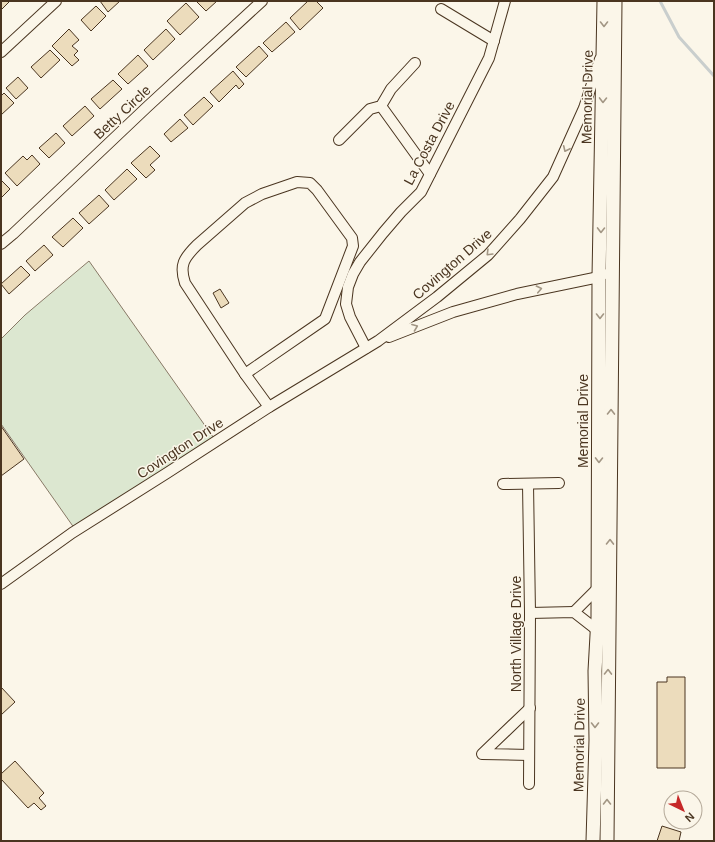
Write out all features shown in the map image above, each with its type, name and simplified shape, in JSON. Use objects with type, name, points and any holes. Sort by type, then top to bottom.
[{"type":"main road","name":"Memorial Drive","points":[[593,841],[596,740],[595,671],[598,588],[604,1]]},
{"type":"main road","name":"Memorial Drive","points":[[607,841],[616,1]]},
{"type":"street","points":[[1,52],[56,1]]},
{"type":"street","name":"Betty Circle","points":[[1,244],[262,1]]},
{"type":"street","name":"La Costa Drive","points":[[366,348],[350,317],[346,304],[348,287],[353,274],[360,262],[383,233],[420,192],[430,174],[489,58],[504,1]]},
{"type":"street","points":[[441,10],[494,41]]},
{"type":"street","name":"Covington Drive","points":[[1,584],[72,533],[167,474],[269,407],[378,341],[437,297],[488,255],[520,219],[553,178],[584,108],[604,47]]},
{"type":"street","points":[[339,140],[370,109],[381,106],[391,90],[415,63]]},
{"type":"street","points":[[381,106],[430,174]]},
{"type":"street","points":[[245,374],[325,319],[353,246],[352,238],[317,190],[310,183],[297,182],[262,194],[245,203],[197,245],[182,266],[182,274],[185,283],[245,374],[269,407]]},
{"type":"street","name":"Covington Drive","points":[[378,341],[453,312],[517,294],[600,277],[613,268]]},
{"type":"street","points":[[503,484],[559,483]]},
{"type":"street","name":"North Village Drive","points":[[528,484],[530,613],[529,784]]},
{"type":"street","points":[[574,612],[598,588]]},
{"type":"street","points":[[530,613],[574,612],[597,630]]},
{"type":"street","points":[[529,755],[482,754],[530,708]]},
{"type":"green space","points":[[89,261],[218,444],[77,532],[1,424],[1,339],[25,315]]},
{"type":"building","points":[[1,1],[10,1],[1,10]]},
{"type":"building","points":[[100,1],[120,1],[108,12]]},
{"type":"building","points":[[196,1],[217,1],[206,11]]},
{"type":"building","points":[[308,1],[316,1],[323,8],[300,30],[290,18]]},
{"type":"building","points":[[186,3],[199,17],[180,35],[167,21]]},
{"type":"building","points":[[96,6],[106,16],[91,31],[81,20]]},
{"type":"building","points":[[286,22],[295,32],[272,52],[263,43]]},
{"type":"building","points":[[69,29],[79,40],[72,46],[78,51],[74,55],[79,60],[72,66],[52,46]]},
{"type":"building","points":[[166,29],[175,39],[153,60],[144,50]]},
{"type":"building","points":[[259,46],[268,56],[246,77],[236,67]]},
{"type":"building","points":[[50,50],[60,60],[41,78],[31,67]]},
{"type":"building","points":[[138,55],[148,66],[128,84],[118,74]]},
{"type":"building","points":[[233,71],[244,84],[239,89],[236,85],[219,102],[210,92]]},
{"type":"building","points":[[18,77],[28,88],[16,99],[6,88]]},
{"type":"building","points":[[113,80],[122,89],[100,109],[91,99]]},
{"type":"building","points":[[4,93],[14,103],[1,115],[1,96]]},
{"type":"building","points":[[204,97],[213,106],[193,125],[184,115]]},
{"type":"building","points":[[85,106],[94,116],[72,136],[63,126]]},
{"type":"building","points":[[180,119],[188,128],[171,142],[164,134]]},
{"type":"building","points":[[56,133],[65,143],[49,158],[39,148]]},
{"type":"building","points":[[150,146],[160,156],[150,165],[155,170],[146,178],[131,163]]},
{"type":"building","points":[[32,155],[40,164],[17,186],[5,173],[23,156],[27,160]]},
{"type":"building","points":[[127,169],[137,179],[114,200],[105,190]]},
{"type":"building","points":[[1,180],[10,189],[1,198]]},
{"type":"building","points":[[99,195],[109,206],[89,224],[79,213]]},
{"type":"building","points":[[73,218],[83,228],[63,247],[52,237]]},
{"type":"building","points":[[44,245],[53,255],[35,271],[26,261]]},
{"type":"building","points":[[21,266],[30,275],[9,294],[1,284]]},
{"type":"building","points":[[220,289],[229,303],[221,308],[213,293]]},
{"type":"building","points":[[1,426],[24,459],[1,476]]},
{"type":"building","points":[[667,677],[685,677],[685,768],[657,768],[657,682],[667,682]]},
{"type":"building","points":[[1,687],[15,702],[1,715]]},
{"type":"building","points":[[15,761],[44,793],[39,798],[46,806],[41,810],[34,803],[28,808],[1,779],[1,774]]},
{"type":"building","points":[[662,826],[663,830],[675,830],[681,832],[679,841],[657,841]]},
{"type":"waterway","points":[[660,1],[679,37],[714,76]]}]
